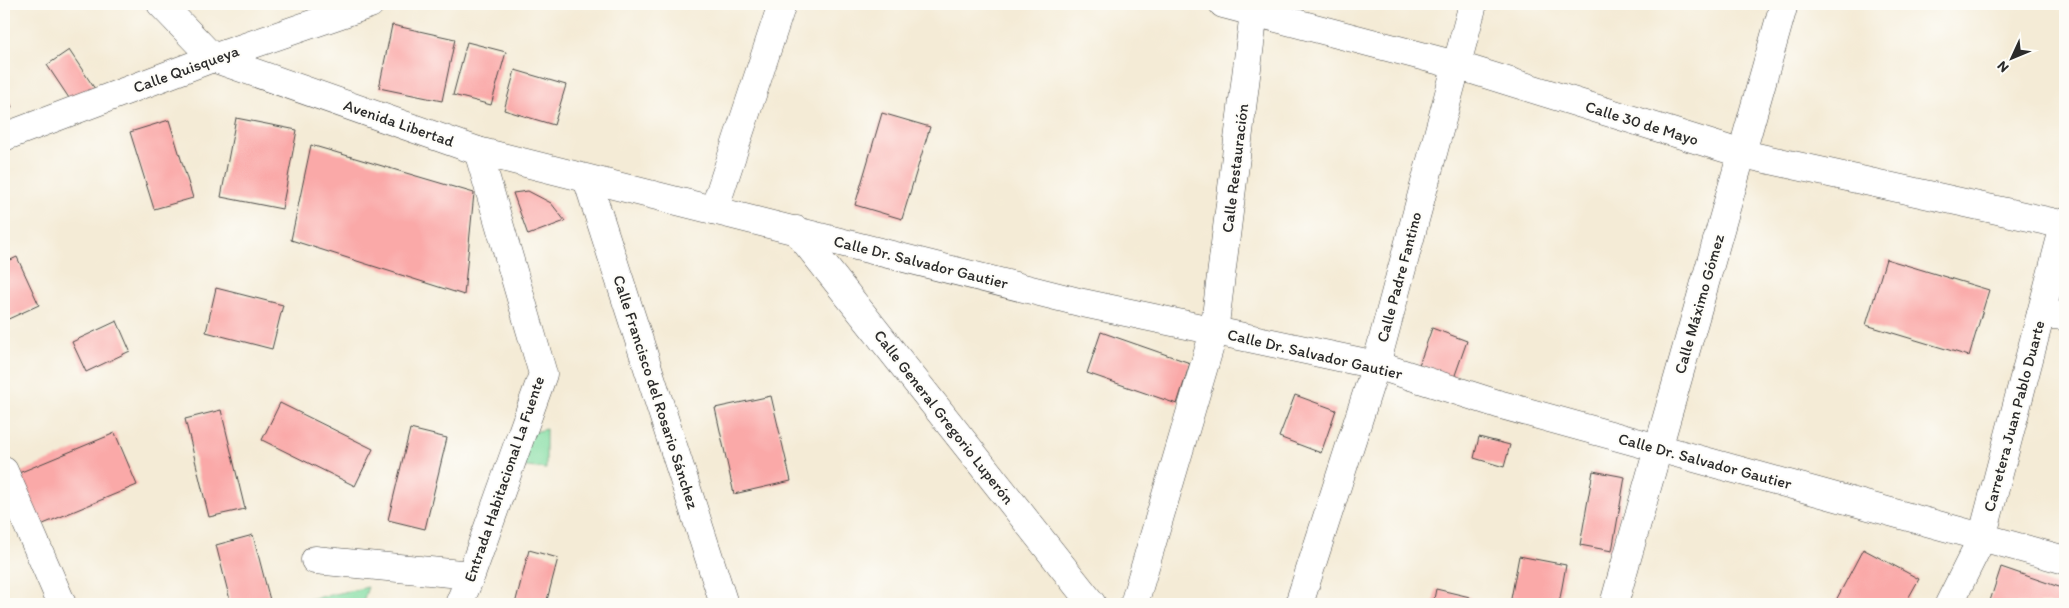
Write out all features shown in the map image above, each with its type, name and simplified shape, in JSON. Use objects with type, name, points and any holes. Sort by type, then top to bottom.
[{"type":"street","points":[[161,4],[213,58]]},
{"type":"street","name":"Calle Quisqueya","points":[[4,137],[213,58],[370,4]]},
{"type":"street","points":[[714,210],[782,4]]},
{"type":"street","name":"Calle 30 de Mayo","points":[[1223,4],[1255,8],[1456,65],[1743,154],[2065,224]]},
{"type":"street","name":"Calle Padre Fantino","points":[[1299,604],[1376,365],[1473,4]]},
{"type":"street","name":"Calle Máximo Gómez","points":[[1614,604],[1784,4]]},
{"type":"street","name":"Calle Restauración","points":[[1134,604],[1214,332],[1255,8]]},
{"type":"street","name":"Avenida Libertad","points":[[213,58],[478,151],[588,179]]},
{"type":"street","name":"Entrada Habitacional La Fuente","points":[[459,604],[543,374],[478,151]]},
{"type":"street","name":"Calle Dr. Salvador Gautier","points":[[588,179],[1083,303],[1376,365],[1498,404],[2065,560]]},
{"type":"street","name":"Calle Francisco del Rosario Sánchez","points":[[588,179],[724,604]]},
{"type":"street","name":"Carretera Juan Pablo Duarte","points":[[1949,604],[1982,538],[2053,315],[2065,224]]},
{"type":"street","name":"Calle General Gregorio Luperón","points":[[796,230],[1092,604]]},
{"type":"street","points":[[4,471],[62,604]]},
{"type":"street","points":[[315,560],[471,575]]},
{"type":"green space","points":[[546,429],[546,469],[518,466],[530,433]]},
{"type":"green space","points":[[368,587],[362,604],[297,604],[296,602]]},
{"type":"building","points":[[392,25],[455,39],[442,101],[379,88]]},
{"type":"building","points":[[467,42],[506,52],[491,105],[453,95]]},
{"type":"building","points":[[69,50],[95,89],[73,104],[47,65]]},
{"type":"building","points":[[515,70],[566,85],[554,125],[504,110]]},
{"type":"building","points":[[4,91],[12,107],[4,110]]},
{"type":"building","points":[[882,113],[930,127],[902,219],[855,205]]},
{"type":"building","points":[[236,118],[297,130],[282,209],[221,197]]},
{"type":"building","points":[[169,120],[193,198],[154,209],[130,132]]},
{"type":"building","points":[[311,145],[474,193],[464,295],[291,240]]},
{"type":"building","points":[[528,191],[551,203],[565,221],[528,235],[513,193]]},
{"type":"building","points":[[17,257],[39,305],[4,321],[4,263]]},
{"type":"building","points":[[1886,259],[1989,290],[1969,356],[1866,325]]},
{"type":"building","points":[[216,288],[283,305],[272,349],[206,332]]},
{"type":"building","points":[[117,321],[130,351],[86,372],[72,342]]},
{"type":"building","points":[[1432,328],[1467,341],[1454,378],[1419,365]]},
{"type":"building","points":[[1101,332],[1190,363],[1177,404],[1087,373]]},
{"type":"building","points":[[1295,395],[1336,410],[1321,453],[1279,437]]},
{"type":"building","points":[[771,396],[791,481],[734,494],[715,408]]},
{"type":"building","points":[[280,403],[373,449],[355,486],[262,440]]},
{"type":"building","points":[[221,410],[245,509],[209,517],[185,419]]},
{"type":"building","points":[[410,429],[447,438],[425,529],[388,520]]},
{"type":"building","points":[[115,433],[137,485],[36,527],[14,475]]},
{"type":"building","points":[[1479,437],[1510,445],[1504,467],[1474,458]]},
{"type":"building","points":[[1593,471],[1625,477],[1612,551],[1580,545]]},
{"type":"building","points":[[253,535],[271,604],[231,604],[216,545]]},
{"type":"building","points":[[1863,549],[1919,579],[1905,604],[1834,604]]},
{"type":"building","points":[[529,550],[558,558],[546,604],[515,604]]},
{"type":"building","points":[[1519,556],[1566,565],[1559,604],[1510,604]]},
{"type":"building","points":[[2001,567],[2065,589],[2065,604],[1989,604]]},
{"type":"building","points":[[1436,589],[1470,597],[1468,604],[1433,604]]}]
